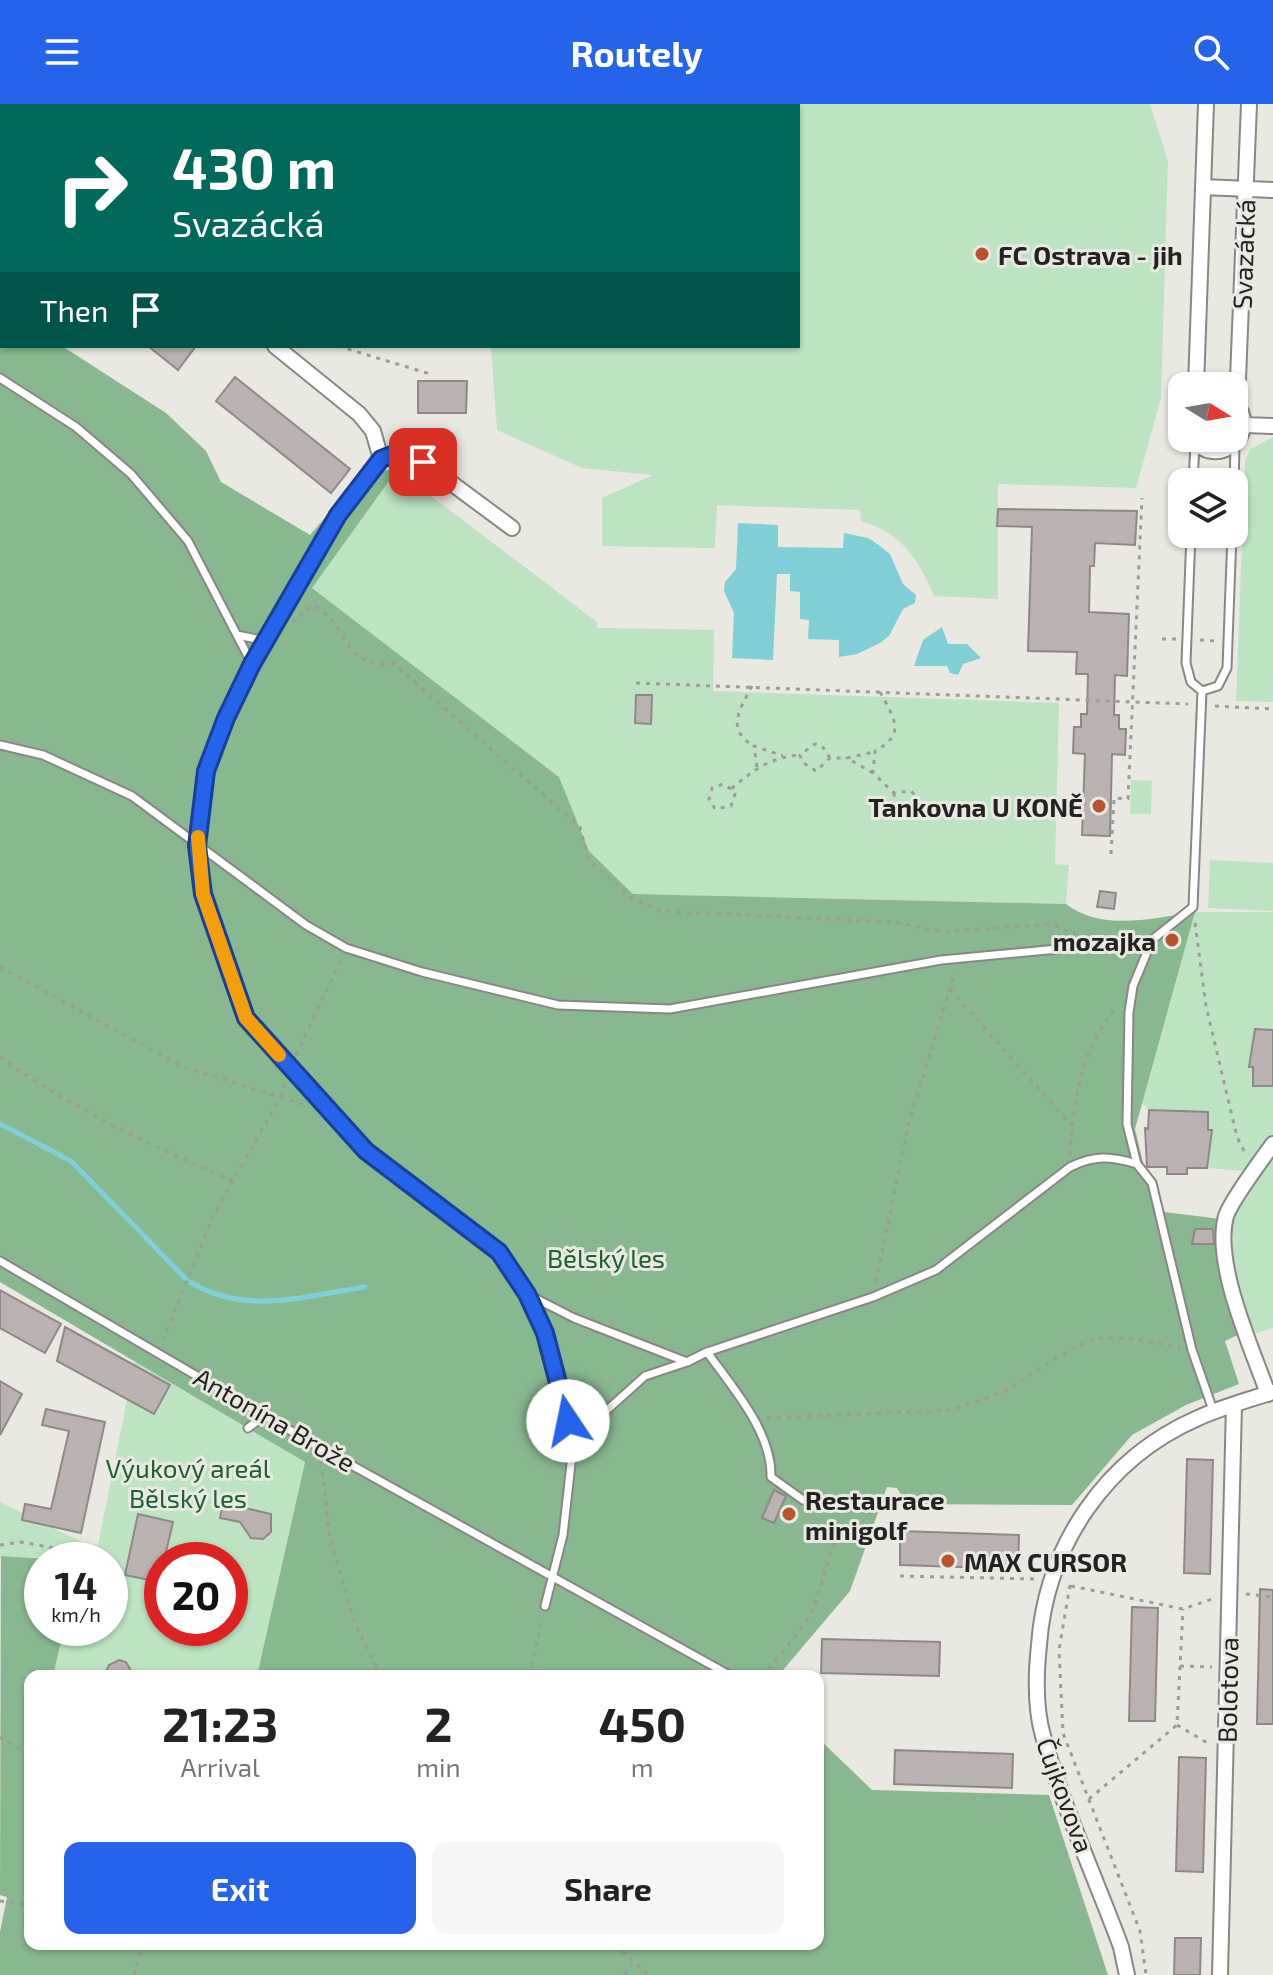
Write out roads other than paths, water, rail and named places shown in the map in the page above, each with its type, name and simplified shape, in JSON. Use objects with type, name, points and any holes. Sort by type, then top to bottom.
[{"type":"street","name":"Svazácká","points":[[1196,372],[1206,104]]},
{"type":"street","name":"Svazácká","points":[[1237,372],[1249,104]]},
{"type":"street","points":[[1203,187],[1273,190]]},
{"type":"street","points":[[284,349],[359,414],[373,431],[381,459],[397,453],[423,462],[512,528]]},
{"type":"street","points":[[1248,425],[1273,426]]},
{"type":"street","points":[[1271,1393],[1256,1360],[1225,1254],[1226,1216],[1273,1144]]},
{"type":"street","points":[[1256,1360],[1273,1354]]},
{"type":"street","name":"Čujkovova","points":[[1127,1975],[1121,1947],[1042,1734],[1036,1671],[1041,1616],[1051,1580],[1080,1516],[1114,1475],[1152,1445],[1214,1412],[1271,1393]]},
{"type":"street","name":"Bolotova","points":[[1220,1975],[1234,1405]]},
{"type":"lane","points":[[0,378],[76,427],[131,474],[188,541],[252,664]]},
{"type":"lane","points":[[381,459],[338,515],[252,664],[206,771],[197,846],[203,894],[246,1018],[366,1151],[499,1252],[527,1294],[557,1370],[573,1446],[563,1535],[545,1606]]},
{"type":"lane","points":[[1190,548],[1186,663],[1191,682],[1202,691]]},
{"type":"lane","points":[[1202,691],[1218,686],[1227,668],[1231,548]]},
{"type":"lane","points":[[236,635],[266,641]]},
{"type":"lane","points":[[1202,691],[1193,907],[1152,940],[1133,986],[1129,1012],[1127,1124],[1137,1164],[1152,1183],[1192,1350],[1214,1412]]},
{"type":"lane","points":[[0,745],[43,755],[132,796],[306,925],[346,948],[422,972],[558,1005],[670,1009],[960,958],[1152,940]]},
{"type":"lane","points":[[573,1446],[587,1428],[645,1376],[873,1297],[936,1270],[1070,1167],[1091,1157],[1115,1157],[1137,1164]]},
{"type":"lane","name":"Antonína Brože","points":[[0,1261],[318,1446],[720,1670]]},
{"type":"lane","points":[[527,1294],[574,1318],[687,1362]]},
{"type":"lane","points":[[707,1352],[753,1419],[772,1456],[771,1477],[803,1500],[871,1508]]},
{"type":"lane","points":[[248,1428],[265,1415]]},
{"type":"water","points":[[738,523],[778,525],[778,547],[843,548],[844,533],[868,538],[890,554],[903,584],[916,595],[915,603],[903,609],[889,636],[880,643],[857,654],[839,657],[839,640],[808,639],[809,620],[800,619],[800,592],[790,591],[790,574],[777,574],[773,660],[732,658],[734,613],[724,591],[725,582],[736,569]]},
{"type":"water","points":[[942,627],[948,644],[967,644],[981,658],[963,664],[958,675],[950,673],[947,666],[914,666],[923,640]]},
{"type":"waterway","points":[[0,1124],[71,1161],[186,1279]]},
{"type":"waterway","points":[[190,1282],[211,1292],[254,1301],[276,1301],[365,1287]]},
{"type":"place","name":"FC Ostrava - jih","points":[[982,254]]},
{"type":"place","name":"Tankovna U KONĚ","points":[[1099,806]]},
{"type":"place","name":"mozajka","points":[[1172,940]]},
{"type":"place","name":"Restaurace minigolf","points":[[789,1514]]},
{"type":"place","name":"MAX CURSOR","points":[[948,1561]]},
{"type":"park label","name":"Bělský les","points":[[606,1257]]},
{"type":"park label","name":"Výukový areál Bělský les","points":[[188,1482]]}]
